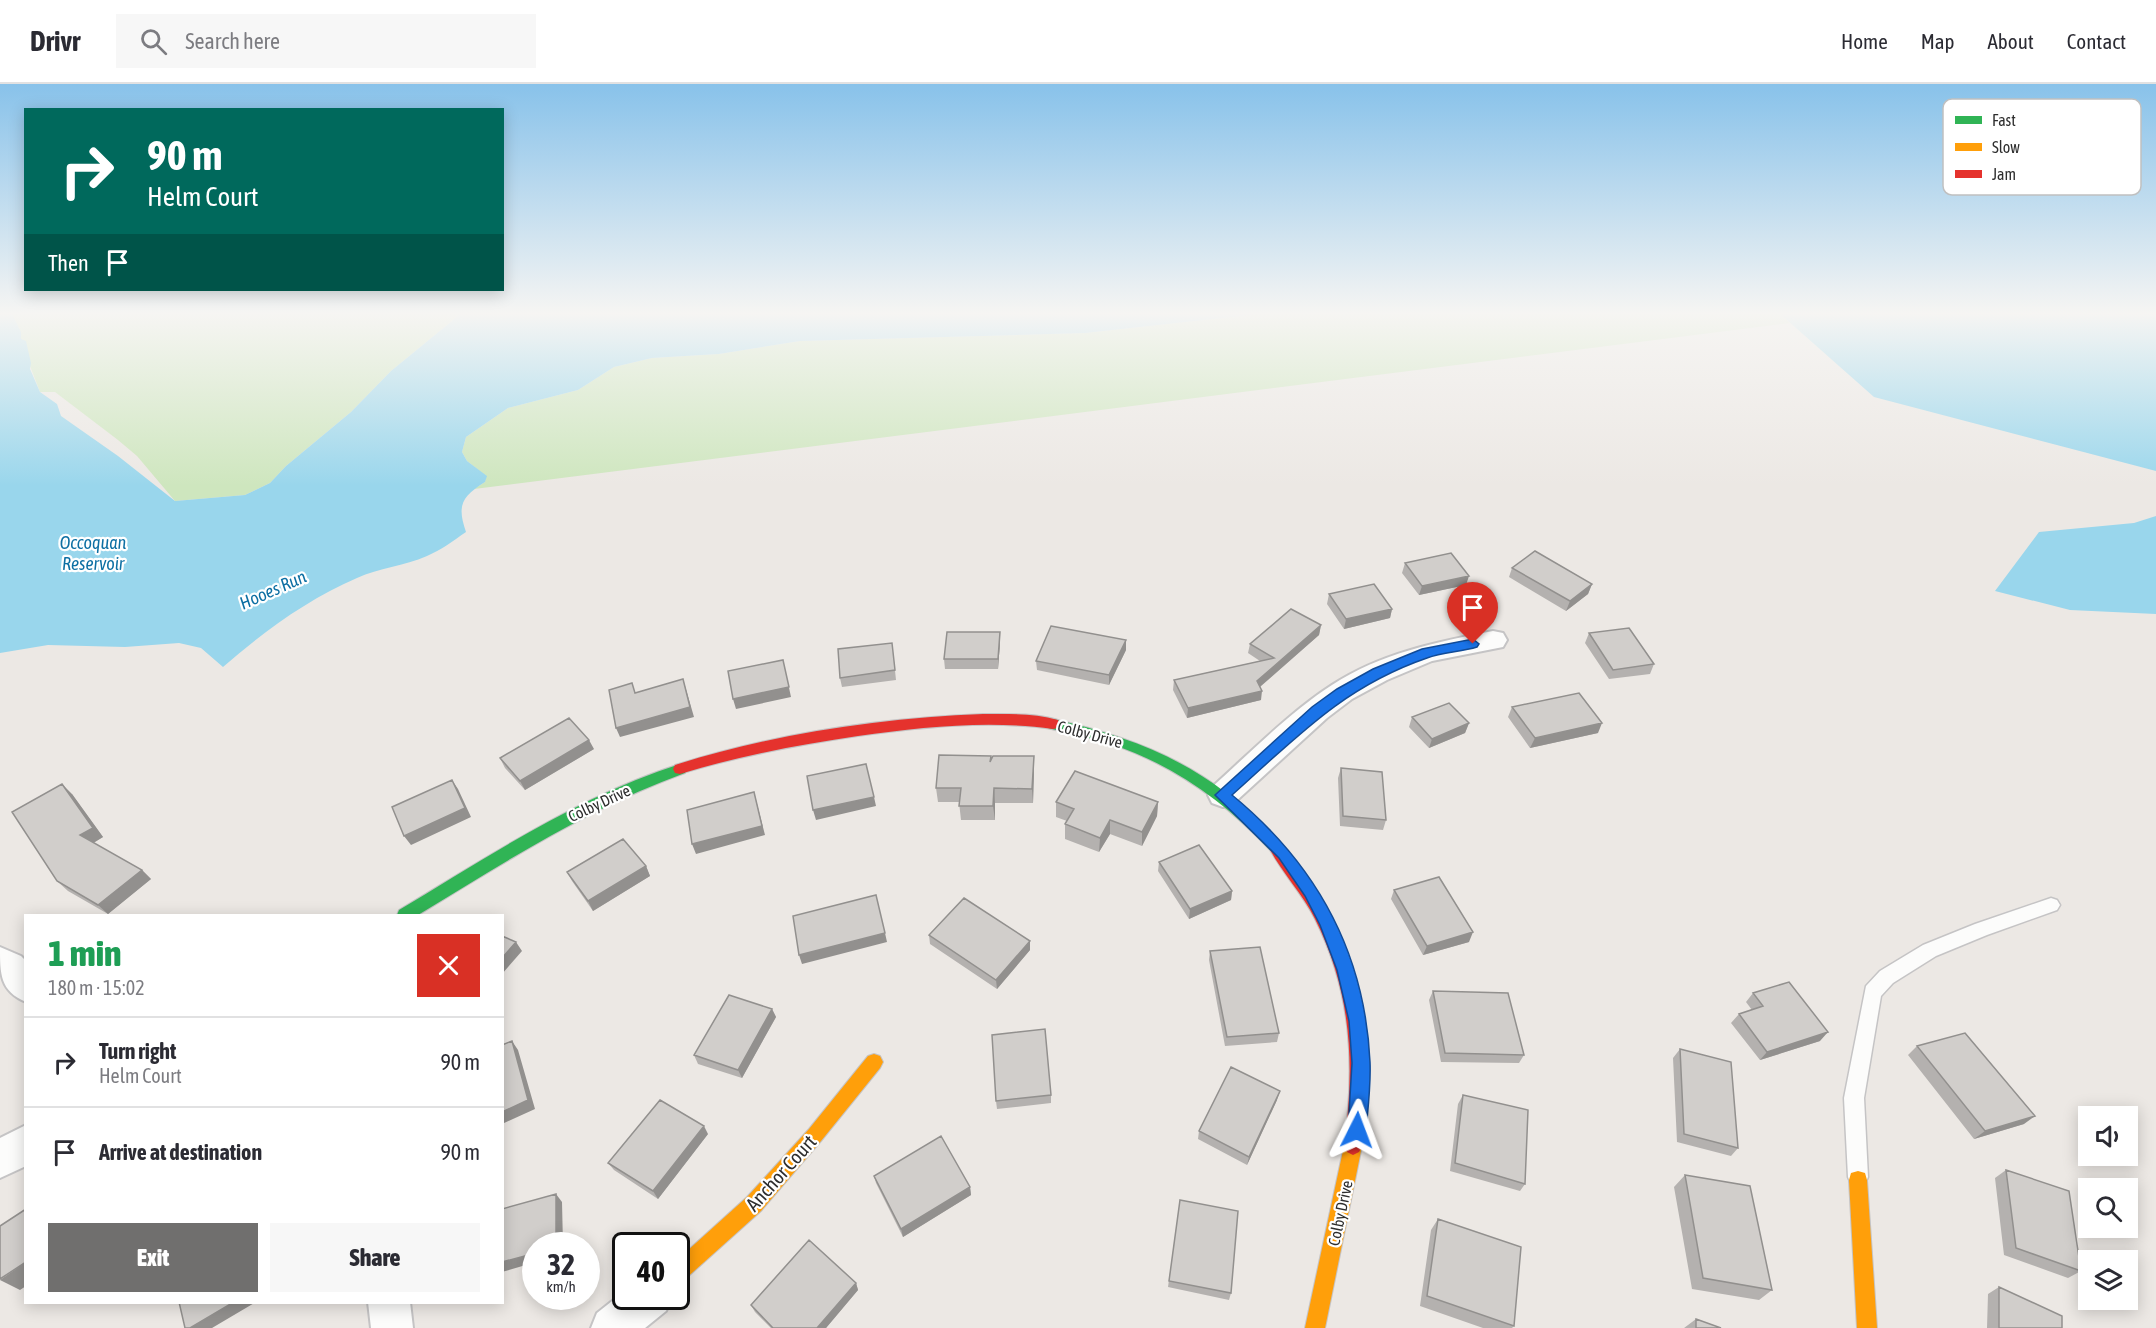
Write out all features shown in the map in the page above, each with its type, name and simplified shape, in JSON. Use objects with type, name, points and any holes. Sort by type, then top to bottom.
[{"type":"street","points":[[1223,795],[1317,711],[1342,692],[1377,673],[1427,653],[1493,640]]},
{"type":"street","name":"Colby Drive","points":[[407,914],[560,821],[658,776],[713,758],[768,745],[945,719],[989,717],[1033,720],[1076,728],[1118,740],[1150,753],[1223,795],[1253,821],[1284,854],[1311,891],[1328,924],[1346,970],[1357,1021],[1361,1063],[1357,1130],[1315,1328]]},
{"type":"street","points":[[0,962],[9,967],[24,985]]},
{"type":"street","name":"Anchor Court","points":[[690,1261],[754,1204],[815,1135],[874,1062]]},
{"type":"street","points":[[0,1159],[24,1145]]},
{"type":"street","points":[[1858,1180],[1867,1328]]},
{"type":"street","points":[[389,1304],[392,1328]]},
{"type":"street","points":[[612,1328],[634,1310]]},
{"type":"lane","points":[[1858,1180],[1854,1098],[1872,992],[1883,978],[1954,939],[2051,905]]},
{"type":"green space","points":[[32,370],[392,370],[351,412],[286,466],[270,483],[245,495],[175,501],[137,456],[118,440],[55,392],[40,392]]},
{"type":"green space","points":[[609,370],[1417,370],[474,489],[485,482],[486,476],[467,461],[462,452],[466,437],[508,408],[578,390]]},
{"type":"water","name":"Occoquan Reservoir","points":[[0,370],[30,370],[40,392],[57,404],[61,416],[118,456],[175,501],[245,495],[270,483],[286,466],[351,412],[391,371],[609,370],[578,390],[508,408],[466,437],[462,452],[467,461],[487,476],[485,482],[471,492],[463,503],[462,515],[466,532],[427,556],[365,575],[321,596],[270,629],[223,667],[201,648],[179,643],[125,647],[48,645],[0,653]]},
{"type":"water","points":[[1844,370],[2156,370],[2156,471],[1874,397]]},
{"type":"water","points":[[2156,516],[2156,614],[2070,610],[1995,591],[2039,532],[2134,523]]},
{"type":"building","points":[[1535,551],[1592,584],[1570,601],[1512,568]]},
{"type":"building","points":[[1451,553],[1469,576],[1422,586],[1405,563]]},
{"type":"building","points":[[1374,584],[1392,609],[1346,619],[1329,594]]},
{"type":"building","points":[[1291,609],[1321,625],[1257,681],[1262,691],[1188,708],[1174,680],[1274,658],[1250,644]]},
{"type":"building","points":[[1051,626],[1126,640],[1109,675],[1036,661]]},
{"type":"building","points":[[1629,628],[1654,664],[1613,670],[1589,633]]},
{"type":"building","points":[[947,632],[1000,632],[998,659],[944,659]]},
{"type":"building","points":[[892,643],[895,670],[840,678],[838,649]]},
{"type":"building","points":[[783,660],[789,687],[733,699],[728,671]]},
{"type":"building","points":[[683,679],[690,707],[616,728],[609,690],[632,683],[635,693]]},
{"type":"building","points":[[1579,693],[1602,723],[1535,738],[1512,707]]},
{"type":"building","points":[[1449,703],[1469,723],[1432,739],[1412,717]]},
{"type":"building","points":[[569,718],[589,740],[520,781],[500,758]]},
{"type":"building","points":[[939,755],[991,756],[990,762],[993,756],[1034,756],[1032,789],[994,788],[993,806],[959,806],[961,788],[936,788]]},
{"type":"building","points":[[866,764],[874,797],[813,810],[807,776]]},
{"type":"building","points":[[1341,768],[1382,772],[1386,820],[1343,816]]},
{"type":"building","points":[[1075,771],[1158,802],[1142,832],[1110,820],[1100,838],[1065,824],[1074,809],[1056,802]]},
{"type":"building","points":[[452,780],[465,808],[404,836],[392,807]]},
{"type":"building","points":[[62,784],[93,828],[80,835],[142,870],[98,905],[57,881],[12,812]]},
{"type":"building","points":[[754,792],[762,826],[692,844],[687,810]]},
{"type":"building","points":[[623,839],[646,866],[588,901],[567,872]]},
{"type":"building","points":[[1199,845],[1232,891],[1190,909],[1159,862]]},
{"type":"building","points":[[1439,877],[1473,932],[1427,946],[1394,890]]},
{"type":"building","points":[[876,895],[885,933],[799,955],[793,916]]},
{"type":"building","points":[[964,898],[1030,941],[996,980],[929,935]]},
{"type":"building","points":[[504,937],[516,942],[504,956]]},
{"type":"building","points":[[1260,947],[1279,1033],[1227,1037],[1210,951]]},
{"type":"building","points":[[1789,982],[1828,1032],[1767,1052],[1739,1014],[1763,1006],[1753,993]]},
{"type":"building","points":[[1433,991],[1508,993],[1524,1055],[1445,1053]]},
{"type":"building","points":[[729,995],[772,1009],[738,1070],[694,1055]]},
{"type":"building","points":[[1045,1029],[1051,1095],[996,1101],[992,1035]]},
{"type":"building","points":[[1965,1033],[2035,1116],[1985,1131],[1917,1046]]},
{"type":"building","points":[[512,1041],[528,1100],[504,1111],[504,1044]]},
{"type":"building","points":[[1680,1049],[1731,1062],[1738,1148],[1684,1134]]},
{"type":"building","points":[[1231,1067],[1280,1091],[1249,1157],[1199,1131]]},
{"type":"building","points":[[1463,1095],[1528,1110],[1525,1184],[1455,1163]]},
{"type":"building","points":[[660,1100],[704,1126],[653,1191],[608,1163]]},
{"type":"building","points":[[941,1136],[970,1187],[901,1229],[874,1176]]},
{"type":"building","points":[[2006,1170],[2069,1191],[2078,1251],[2078,1270],[2016,1248]]},
{"type":"building","points":[[1685,1175],[1750,1186],[1772,1290],[1703,1278]]},
{"type":"building","points":[[556,1194],[556,1232],[522,1232],[522,1257],[504,1261],[504,1208]]},
{"type":"building","points":[[1180,1200],[1238,1211],[1231,1293],[1169,1281]]},
{"type":"building","points":[[24,1210],[24,1263],[0,1279],[0,1226]]},
{"type":"building","points":[[1438,1219],[1521,1247],[1514,1326],[1427,1296]]},
{"type":"building","points":[[809,1240],[856,1283],[817,1328],[773,1328],[751,1305]]},
{"type":"building","points":[[1999,1287],[2062,1316],[2062,1328],[1999,1328]]},
{"type":"building","points":[[179,1304],[231,1304],[190,1328],[185,1328]]},
{"type":"building","points":[[1696,1319],[1721,1328],[1696,1328]]},
{"type":"waterway","name":"Hooes Run","points":[[3,370],[3,399]]},
{"type":"traffic: fast","points":[[1053,724],[1116,740],[1175,766],[1228,800],[1275,846]]},
{"type":"traffic: fast","points":[[407,914],[573,815],[680,769]]},
{"type":"traffic: slow","points":[[690,1261],[754,1204],[815,1135],[874,1062]]},
{"type":"traffic: slow","points":[[1315,1328],[1353,1146]]},
{"type":"traffic: slow","points":[[1858,1180],[1867,1328]]},
{"type":"traffic: jam","points":[[680,769],[773,745],[914,724],[983,719],[1053,724]]},
{"type":"traffic: jam","points":[[1275,846],[1300,880],[1321,915],[1337,950],[1349,987],[1360,1064],[1353,1146]]},
{"type":"route","points":[[1357,1130],[1361,1063],[1357,1021],[1346,970],[1328,924],[1311,891],[1284,854],[1253,821],[1223,795],[1317,711],[1342,692],[1377,673],[1427,653],[1473,644]]}]
